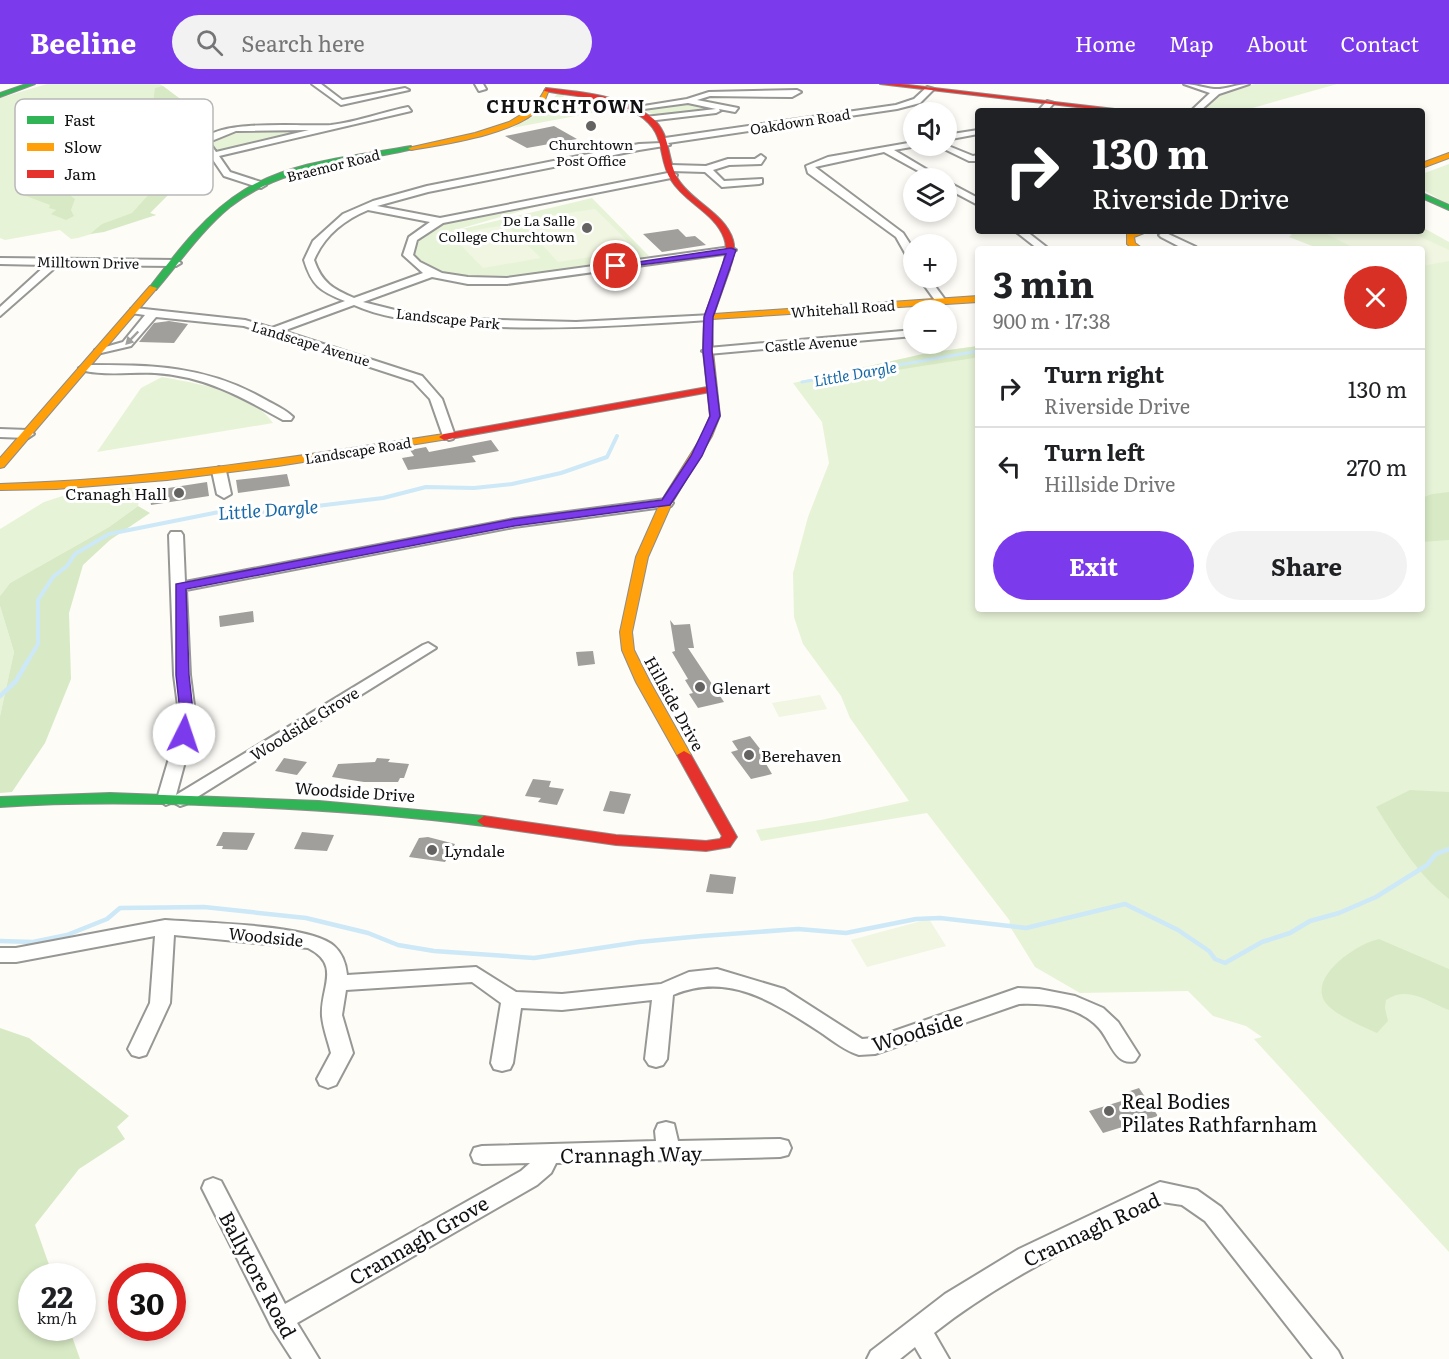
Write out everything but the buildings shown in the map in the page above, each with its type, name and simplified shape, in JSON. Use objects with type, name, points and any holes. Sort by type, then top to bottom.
[{"type":"street","points":[[0,95],[32,84]]},
{"type":"street","points":[[316,84],[341,103],[405,90]]},
{"type":"street","points":[[883,84],[1067,108]]},
{"type":"street","points":[[1188,84],[1216,92]]},
{"type":"street","points":[[1198,108],[1216,92],[1245,84]]},
{"type":"street","points":[[545,87],[594,94],[648,119],[662,132],[672,172],[684,191],[722,226],[730,238],[731,250],[521,280],[473,280],[433,273],[412,261],[408,249],[412,239],[421,231],[440,221],[672,172],[707,169],[721,163],[758,162],[761,158]]},
{"type":"street","name":"Braemor Road","points":[[0,465],[226,206],[261,185],[325,164],[490,130],[534,111],[543,102],[545,87]]},
{"type":"street","name":"Oakdown Road","points":[[666,143],[897,107],[917,101],[930,89]]},
{"type":"street","points":[[629,109],[688,101],[709,94],[767,93]]},
{"type":"street","points":[[688,101],[735,110]]},
{"type":"street","points":[[261,185],[227,174],[214,155],[408,109]]},
{"type":"street","points":[[648,119],[720,110]]},
{"type":"street","points":[[213,136],[228,130],[284,126],[331,127]]},
{"type":"street","points":[[957,136],[975,133]]},
{"type":"street","name":"Landscape Park","points":[[666,143],[427,189],[368,207],[333,225],[316,243],[309,260],[318,282],[325,289],[354,302],[406,316],[518,325],[576,325],[708,317]]},
{"type":"street","points":[[903,146],[828,160],[810,166],[812,171],[900,235],[903,240]]},
{"type":"street","points":[[885,149],[919,168]]},
{"type":"street","points":[[957,152],[975,159]]},
{"type":"street","points":[[1425,165],[1449,155]]},
{"type":"street","points":[[961,161],[975,159]]},
{"type":"street","points":[[707,169],[722,184],[750,180]]},
{"type":"street","points":[[957,190],[975,200]]},
{"type":"street","points":[[1425,196],[1449,208]]},
{"type":"street","points":[[368,207],[440,221]]},
{"type":"street","points":[[1024,234],[1040,246]]},
{"type":"street","points":[[1134,246],[1131,244],[1130,236],[1136,234]]},
{"type":"street","points":[[1164,235],[1186,246]]},
{"type":"street","name":"Hillside Drive","points":[[706,846],[725,843],[730,837],[643,682],[628,651],[626,632],[642,557],[666,503],[707,436],[715,416],[708,351],[708,317],[731,250]]},
{"type":"street","name":"Milltown Drive","points":[[0,261],[176,263]]},
{"type":"street","points":[[0,313],[56,261]]},
{"type":"street","points":[[273,331],[433,273]]},
{"type":"street","name":"Whitehall Road","points":[[957,300],[975,299]]},
{"type":"street","name":"Whitehall Road","points":[[708,317],[903,304]]},
{"type":"street","name":"Landscape Avenue","points":[[135,311],[226,319],[273,331],[417,377],[438,399],[449,436]]},
{"type":"street","points":[[101,350],[127,345],[154,312]]},
{"type":"street","name":"Castle Avenue","points":[[708,351],[903,334]]},
{"type":"street","points":[[85,368],[176,371],[205,377],[228,385],[287,417]]},
{"type":"street","name":"Landscape Road","points":[[0,487],[109,484],[219,471],[449,436],[713,389]]},
{"type":"street","points":[[0,434],[28,434]]},
{"type":"street","points":[[219,471],[224,494]]},
{"type":"street","points":[[180,587],[514,523],[666,503]]},
{"type":"street","points":[[173,800],[188,721],[182,675],[176,535]]},
{"type":"street","name":"Woodside Grove","points":[[173,800],[428,648]]},
{"type":"street","name":"Woodside Drive","points":[[0,802],[34,799],[173,800],[406,810],[616,840],[706,846]]},
{"type":"street","points":[[139,1049],[160,1003],[165,927]]},
{"type":"street","name":"Woodside","points":[[0,955],[16,956],[165,927],[296,938],[317,942],[331,953],[338,968],[332,1015],[342,1053],[328,1079]]},
{"type":"street","points":[[337,983],[476,974],[512,1000],[502,1063]]},
{"type":"street","name":"Woodside","points":[[512,1000],[562,1002],[663,991],[690,980],[717,977],[747,983],[777,994],[860,1047],[875,1046],[1018,996],[1039,995],[1081,1006],[1102,1018],[1128,1055]]},
{"type":"street","points":[[656,1059],[663,991]]},
{"type":"street","name":"Crannagh Way","points":[[482,1155],[549,1155],[667,1141],[780,1148]]},
{"type":"street","name":"Crannagh Grove","points":[[281,1320],[317,1297],[529,1178],[543,1166],[549,1155]]},
{"type":"street","name":"Ballytore Road","points":[[213,1188],[281,1320],[306,1359]]},
{"type":"street","name":"Crannagh Road","points":[[880,1359],[954,1302],[1027,1257],[1160,1192],[1182,1193],[1200,1202],[1213,1214],[1329,1359]]},
{"type":"street","points":[[918,1330],[936,1359]]},
{"type":"green space","points":[[47,84],[160,84],[180,99],[15,99],[15,195],[168,195],[150,213],[156,215],[78,238],[71,239],[60,230],[5,240],[0,238],[0,98]]},
{"type":"green space","points":[[1255,84],[1337,84],[1253,108],[1206,108],[1221,93]]},
{"type":"green space","points":[[163,86],[180,99],[154,99],[155,88]]},
{"type":"green space","points":[[557,94],[565,94],[562,99],[593,107],[613,106],[597,99],[618,108],[512,128],[543,111]]},
{"type":"green space","points":[[689,102],[704,109],[654,115],[639,108]]},
{"type":"green space","points":[[324,128],[217,153],[213,148],[213,139],[230,131]]},
{"type":"green space","points":[[1449,164],[1449,205],[1425,191],[1425,173]]},
{"type":"green space","points":[[72,195],[75,199],[71,210],[74,216],[66,220],[51,214],[56,210],[49,208],[50,205],[26,196]]},
{"type":"green space","points":[[148,195],[168,195],[150,213],[156,215],[104,232],[90,234],[102,224],[132,213]]},
{"type":"green space","name":"De La Salle College Churchtown","points":[[592,198],[649,256],[537,277],[476,280],[448,275],[424,266],[416,261],[413,255],[414,240],[444,223],[557,200],[445,233]]},
{"type":"green space","points":[[595,209],[637,250],[558,262],[519,220]]},
{"type":"green space","points":[[506,225],[541,258],[483,268],[450,234]]},
{"type":"green space","points":[[1425,229],[1449,242],[1449,1252],[1254,1039],[1262,1037],[1246,1026],[1213,1016],[1188,991],[1080,993],[1035,967],[1009,925],[1010,921],[927,813],[761,841],[756,830],[821,820],[909,801],[850,718],[841,696],[803,644],[794,617],[793,573],[808,517],[829,463],[822,422],[793,383],[923,354],[957,354],[957,349],[975,346],[975,612],[1425,612],[1425,246],[1312,246],[1289,237],[1292,235],[1290,234],[1425,234]]},
{"type":"green space","points":[[1327,234],[1414,234],[1449,250],[1449,261],[1425,265],[1425,246],[1350,246]]},
{"type":"green space","points":[[975,346],[974,358],[884,372],[839,373],[924,354],[957,354],[957,349]]},
{"type":"green space","points":[[162,377],[207,386],[238,396],[263,412],[273,423],[97,452],[141,388]]},
{"type":"green space","points":[[141,487],[138,506],[109,527],[10,583],[0,596],[0,529],[44,502],[75,492]]},
{"type":"green space","points":[[1449,492],[1449,540],[1425,542],[1425,497]]},
{"type":"green space","points":[[138,506],[150,513],[110,540],[83,565],[69,613],[71,679],[45,743],[12,792],[0,793],[0,716],[14,652],[0,606],[0,596],[10,583],[109,527]]},
{"type":"green space","points":[[0,606],[14,652],[0,716]]},
{"type":"green space","points":[[820,695],[827,709],[779,717],[772,703]]},
{"type":"green space","points":[[1410,790],[1449,792],[1449,899],[1418,868],[1376,807]]},
{"type":"green space","points":[[929,919],[946,946],[867,967],[851,940]]},
{"type":"green space","points":[[1379,939],[1449,969],[1449,1010],[1418,996],[1402,994],[1394,996],[1386,1000],[1388,1021],[1377,1033],[1349,1020],[1329,1007],[1322,992],[1323,982],[1329,972],[1348,954]]},
{"type":"green space","points":[[0,1028],[29,1038],[129,1116],[117,1127],[125,1139],[79,1169],[35,1225],[48,1263],[18,1263],[18,1341],[74,1341],[80,1359],[0,1359]]},
{"type":"waterway","name":"Little Dargle","points":[[802,382],[975,352]]},
{"type":"waterway","name":"Little Dargle","points":[[26,664],[38,644],[38,600],[53,577],[67,566],[75,554],[109,534],[229,510],[259,513],[383,498],[426,487],[474,488],[512,484],[561,473],[607,457],[617,436]]},
{"type":"waterway","name":"Little Dargle","points":[[0,696],[16,681],[27,662]]},
{"type":"waterway","points":[[0,941],[33,942],[67,935],[107,919],[120,908],[204,907],[306,918],[368,933],[398,945],[434,951],[534,958],[639,942],[702,936],[798,929],[846,933],[916,919],[940,918],[1026,928],[1125,904],[1178,930],[1209,951],[1215,959],[1225,963],[1262,942],[1290,933],[1310,921],[1339,913],[1376,897],[1427,865],[1436,854],[1449,849]]},
{"type":"traffic: fast","points":[[0,95],[32,84]]},
{"type":"traffic: fast","points":[[153,288],[207,225],[227,206],[247,192],[291,172],[411,148]]},
{"type":"traffic: fast","points":[[1425,196],[1449,208]]},
{"type":"traffic: fast","points":[[0,802],[110,798],[252,802],[385,810],[484,821]]},
{"type":"traffic: slow","points":[[411,148],[459,139],[511,123],[526,116],[537,107],[546,90]]},
{"type":"traffic: slow","points":[[1425,165],[1449,155]]},
{"type":"traffic: slow","points":[[1134,246],[1131,244],[1130,236],[1136,234]]},
{"type":"traffic: slow","points":[[684,755],[643,682],[628,650],[626,632],[642,557],[666,503],[707,436],[715,416],[708,351],[708,317],[726,269]]},
{"type":"traffic: slow","points":[[0,465],[153,288]]},
{"type":"traffic: slow","points":[[708,317],[975,299]]},
{"type":"traffic: slow","points":[[0,487],[56,486],[167,477],[278,463],[444,437]]},
{"type":"traffic: jam","points":[[883,84],[1102,108]]},
{"type":"traffic: jam","points":[[546,90],[613,101],[650,120],[661,134],[669,166],[676,182],[724,229],[729,240],[730,253],[726,269]]},
{"type":"traffic: jam","points":[[444,437],[713,389]]},
{"type":"traffic: jam","points":[[484,821],[616,840],[706,846],[725,843],[730,837],[684,755]]},
{"type":"place","name":"Churchtown Post Office","points":[[591,126]]},
{"type":"place","name":"De La Salle College Churchtown","points":[[587,228]]},
{"type":"place","name":"Cranagh Hall","points":[[179,493]]},
{"type":"place","name":"Glenart","points":[[700,687]]},
{"type":"place","name":"Berehaven","points":[[749,755]]},
{"type":"place","name":"Lyndale","points":[[432,850]]},
{"type":"place","name":"Real Bodies Pilates Rathfarnham","points":[[1109,1111]]},
{"type":"district","name":"CHURCHTOWN","points":[[566,105]]},
{"type":"route","points":[[184,734],[188,721],[182,675],[180,587],[514,523],[666,503],[696,456],[715,416],[708,351],[708,317],[731,256],[731,250],[616,266]]}]
